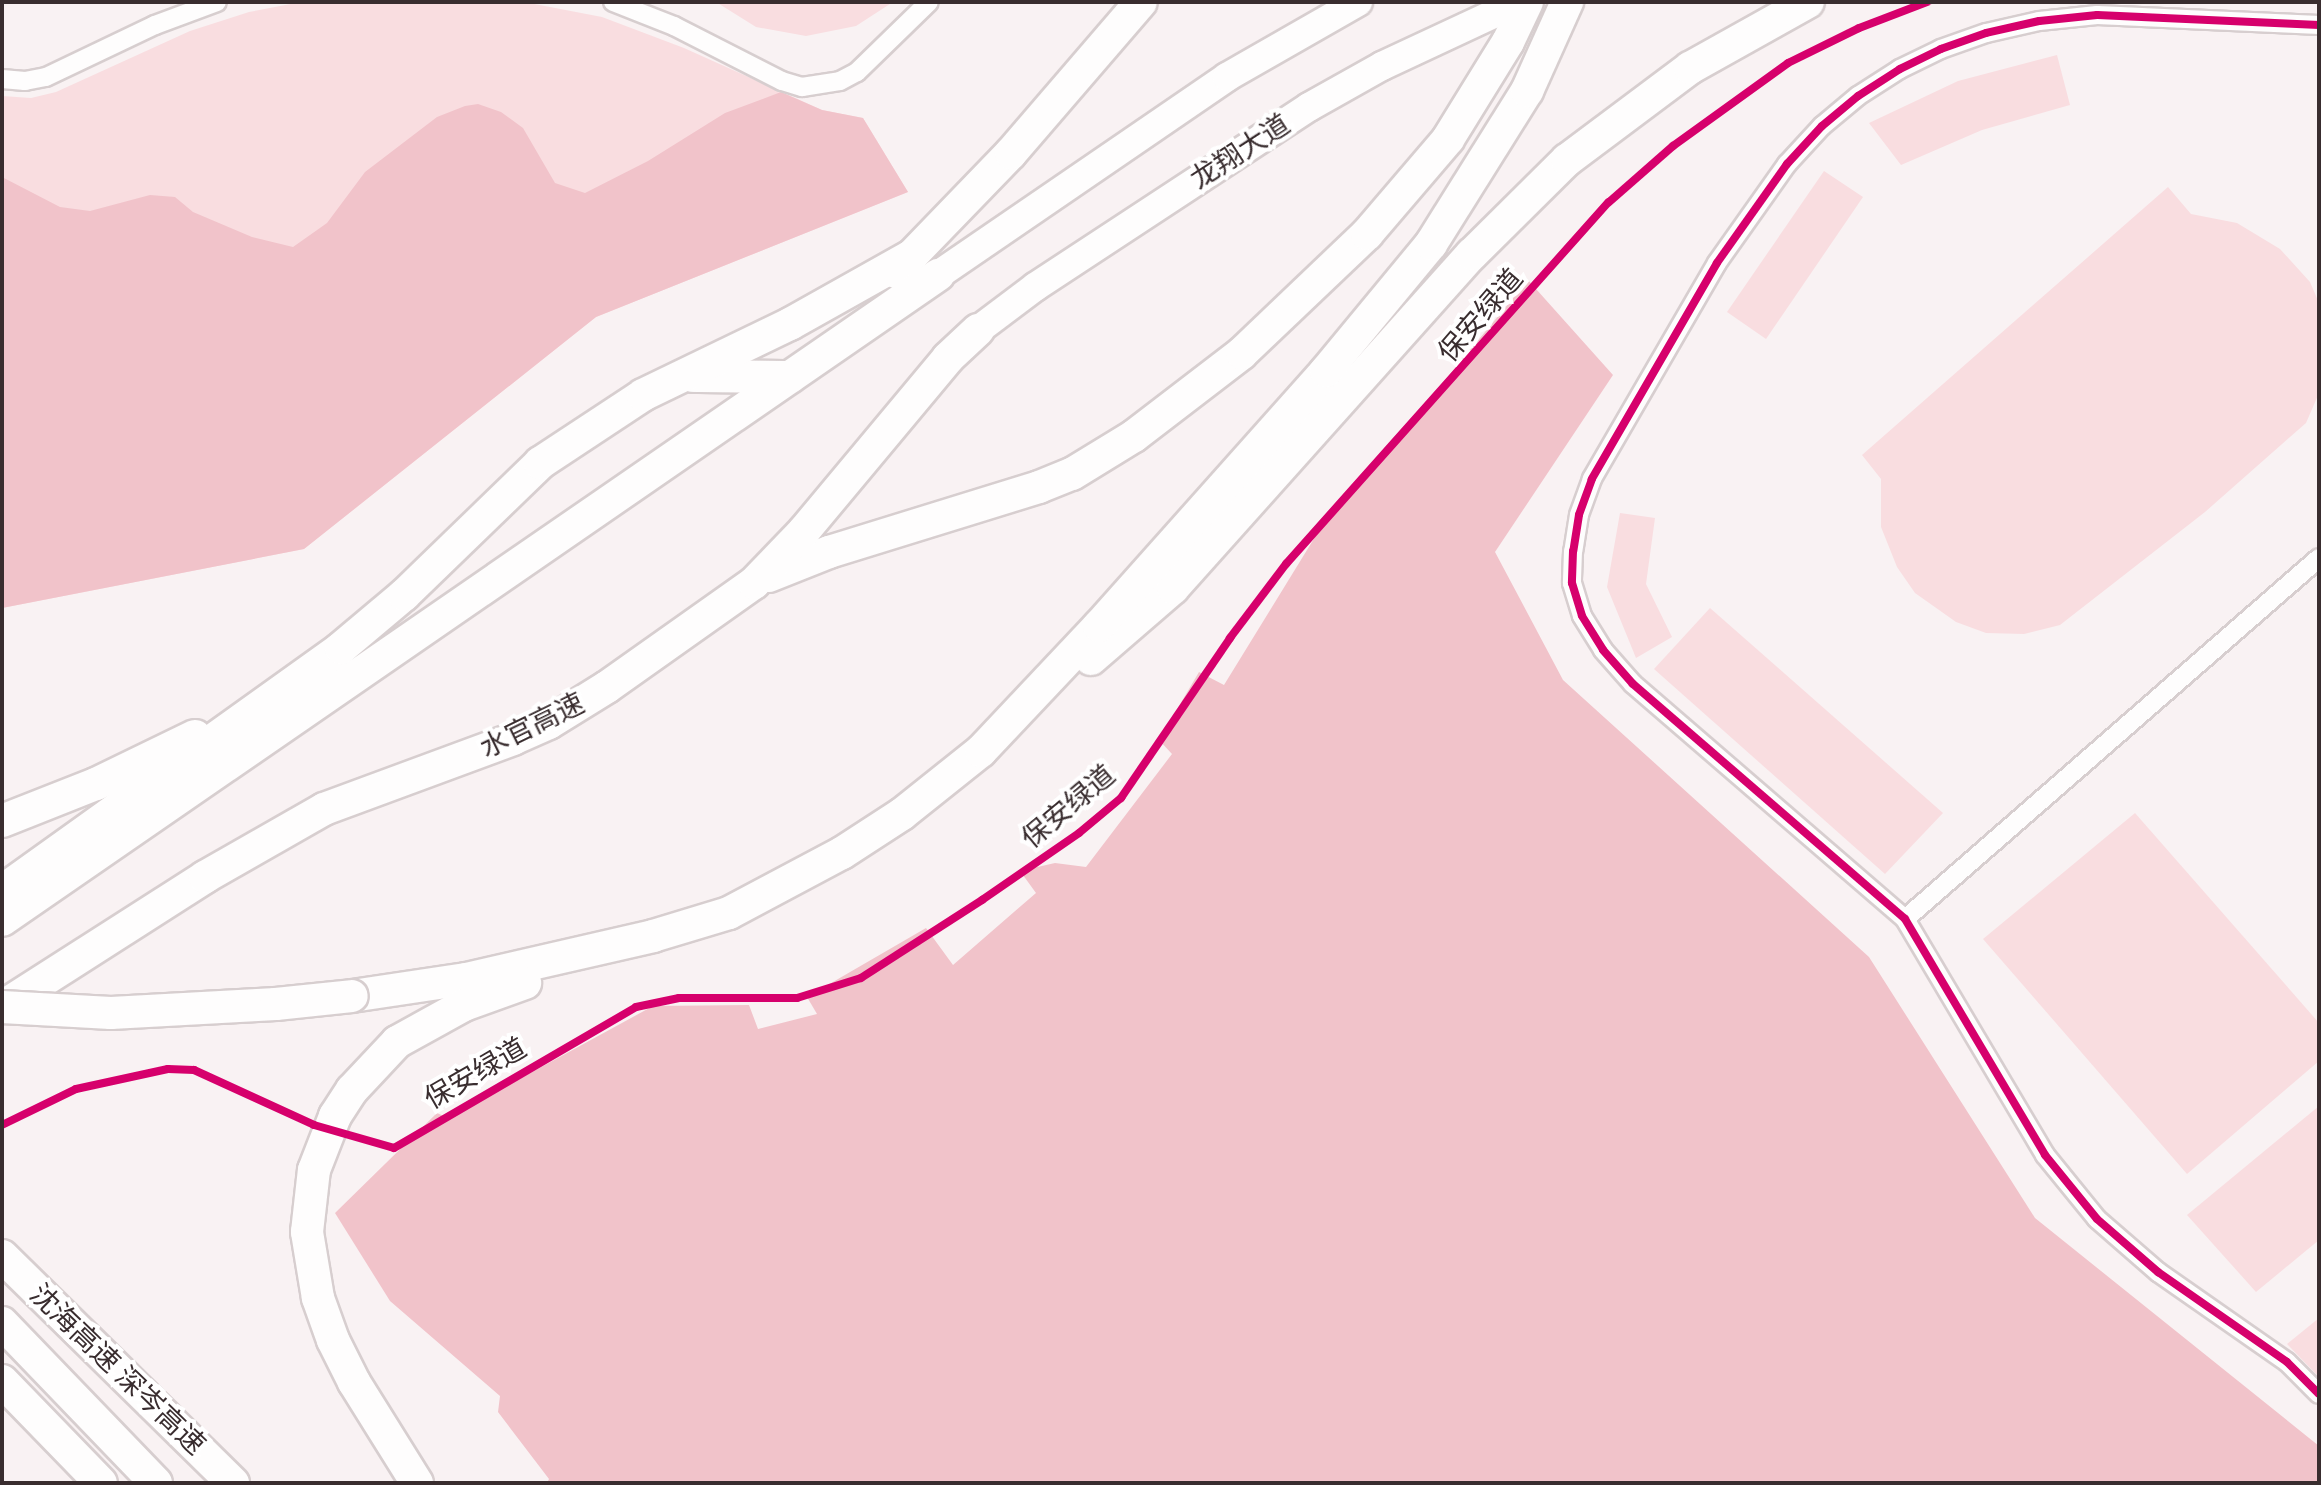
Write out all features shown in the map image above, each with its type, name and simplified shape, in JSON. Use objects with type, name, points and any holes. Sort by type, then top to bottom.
[{"type":"highway","points":[[754,583],[829,552],[1072,474],[1134,436],[1242,353],[1367,234],[1448,139],[1508,42],[1527,2]]},
{"type":"highway","points":[[1005,729],[1387,299],[1458,205],[1527,91],[1567,2]]},
{"type":"highway","points":[[417,1483],[354,1382],[318,1298],[307,1232],[314,1170],[322,1143],[352,1090],[397,1042],[464,1005],[653,936],[729,913],[808,874],[902,814],[1173,588],[1472,254],[1567,160],[1690,68],[1808,2]]},
{"type":"highway","points":[[683,376],[795,374],[960,209],[1132,14]]},
{"type":"highway","points":[[2,891],[277,696],[404,595],[540,463],[608,415],[790,324],[911,256]]},
{"type":"highway","points":[[2,920],[938,275]]},
{"type":"highway","name":"水官高速","points":[[2,1007],[205,877],[324,809],[549,723],[619,679],[754,583],[804,531],[939,368],[978,330]]},
{"type":"highway","points":[[2,821],[96,784],[277,696]]},
{"type":"highway","points":[[2,1007],[111,1013],[276,1004],[352,996],[466,979],[653,936]]},
{"type":"highway","name":"沈海高速 深岑高速","points":[[2,1256],[233,1483]]},
{"type":"highway","name":"沈海高速 深岑高速","points":[[2,1323],[156,1483]]},
{"type":"highway","points":[[2,1381],[101,1483]]},
{"type":"main road","points":[[938,275],[1227,77],[1358,2]]},
{"type":"main road","name":"龙翔大道","points":[[978,330],[1035,287],[1309,107],[1382,66],[1519,2]]},
{"type":"street","points":[[2,79],[25,81],[46,77],[143,30],[217,2]]},
{"type":"street","points":[[613,2],[674,26],[782,81],[802,87],[840,81],[857,72],[929,2]]},
{"type":"street","points":[[2319,25],[2097,15],[2068,18],[1986,33],[1900,69],[1858,96],[1822,126],[1755,206],[1717,263],[1592,479],[1579,515],[1572,583],[1582,616],[1603,650],[1669,717],[1905,919],[2045,1155],[2071,1190],[2127,1248],[2287,1362],[2319,1394]]},
{"type":"street","points":[[1905,919],[2319,558]]},
{"type":"shaded area","points":[[301,2],[524,2],[602,17],[684,48],[822,110],[863,118],[908,192],[596,317],[304,549],[2,608],[2,96],[31,98],[56,92],[190,31],[249,12]]},
{"type":"shaded area","points":[[716,2],[893,2],[856,26],[806,36],[756,27]]},
{"type":"shaded area","points":[[2057,55],[2070,105],[1982,130],[1901,165],[1869,123],[1958,81]]},
{"type":"shaded area","points":[[781,92],[822,110],[863,118],[908,192],[596,317],[304,549],[2,608],[2,177],[60,207],[90,211],[150,195],[175,197],[193,212],[252,237],[293,247],[327,223],[365,172],[437,117],[465,106],[478,104],[501,112],[523,128],[555,183],[585,193],[648,161],[725,113]]},
{"type":"shaded area","points":[[1824,171],[1863,197],[1766,339],[1727,312]]},
{"type":"shaded area","points":[[2168,187],[2191,214],[2237,223],[2280,249],[2310,282],[2319,303],[2319,393],[2306,423],[2205,512],[2060,625],[2024,634],[1986,633],[1956,622],[1915,593],[1897,567],[1881,527],[1881,479],[1862,455]]},
{"type":"shaded area","points":[[1528,280],[1613,375],[1495,552],[1563,680],[1869,957],[2035,1218],[2319,1446],[2319,1483],[547,1483],[549,1479],[498,1412],[500,1396],[390,1301],[335,1213],[437,1113],[448,1118],[653,1006],[749,1005],[758,1029],[817,1014],[807,997],[926,928],[953,965],[1036,893],[1020,871],[1055,863],[1086,867],[1172,754],[1159,740],[1199,672],[1224,685],[1315,537]]},
{"type":"shaded area","points":[[1620,513],[1655,518],[1646,584],[1672,637],[1636,658],[1607,587]]},
{"type":"shaded area","points":[[1710,608],[1943,813],[1885,874],[1654,669]]},
{"type":"shaded area","points":[[2135,813],[2319,1023],[2319,1061],[2187,1174],[1983,939]]},
{"type":"shaded area","points":[[2319,1106],[2319,1240],[2256,1292],[2187,1215]]},
{"type":"shaded area","points":[[2319,1318],[2319,1377],[2287,1344]]},
{"type":"cycle path","name":"保安绿道","points":[[2,1125],[76,1089],[168,1069],[194,1070],[314,1125],[394,1148],[636,1007],[679,998],[797,998],[861,978],[1079,833],[1121,798],[1230,638],[1286,564],[1609,202],[1673,146],[1788,63],[1859,28],[1927,2]]},
{"type":"cycle path","points":[[2319,25],[2097,15],[2039,21],[1986,33],[1941,49],[1900,69],[1858,96],[1822,126],[1787,164],[1717,263],[1592,479],[1579,515],[1572,583],[1582,616],[1603,650],[1633,684],[1905,919],[2045,1155],[2097,1219],[2158,1272],[2287,1362],[2319,1394]]}]
